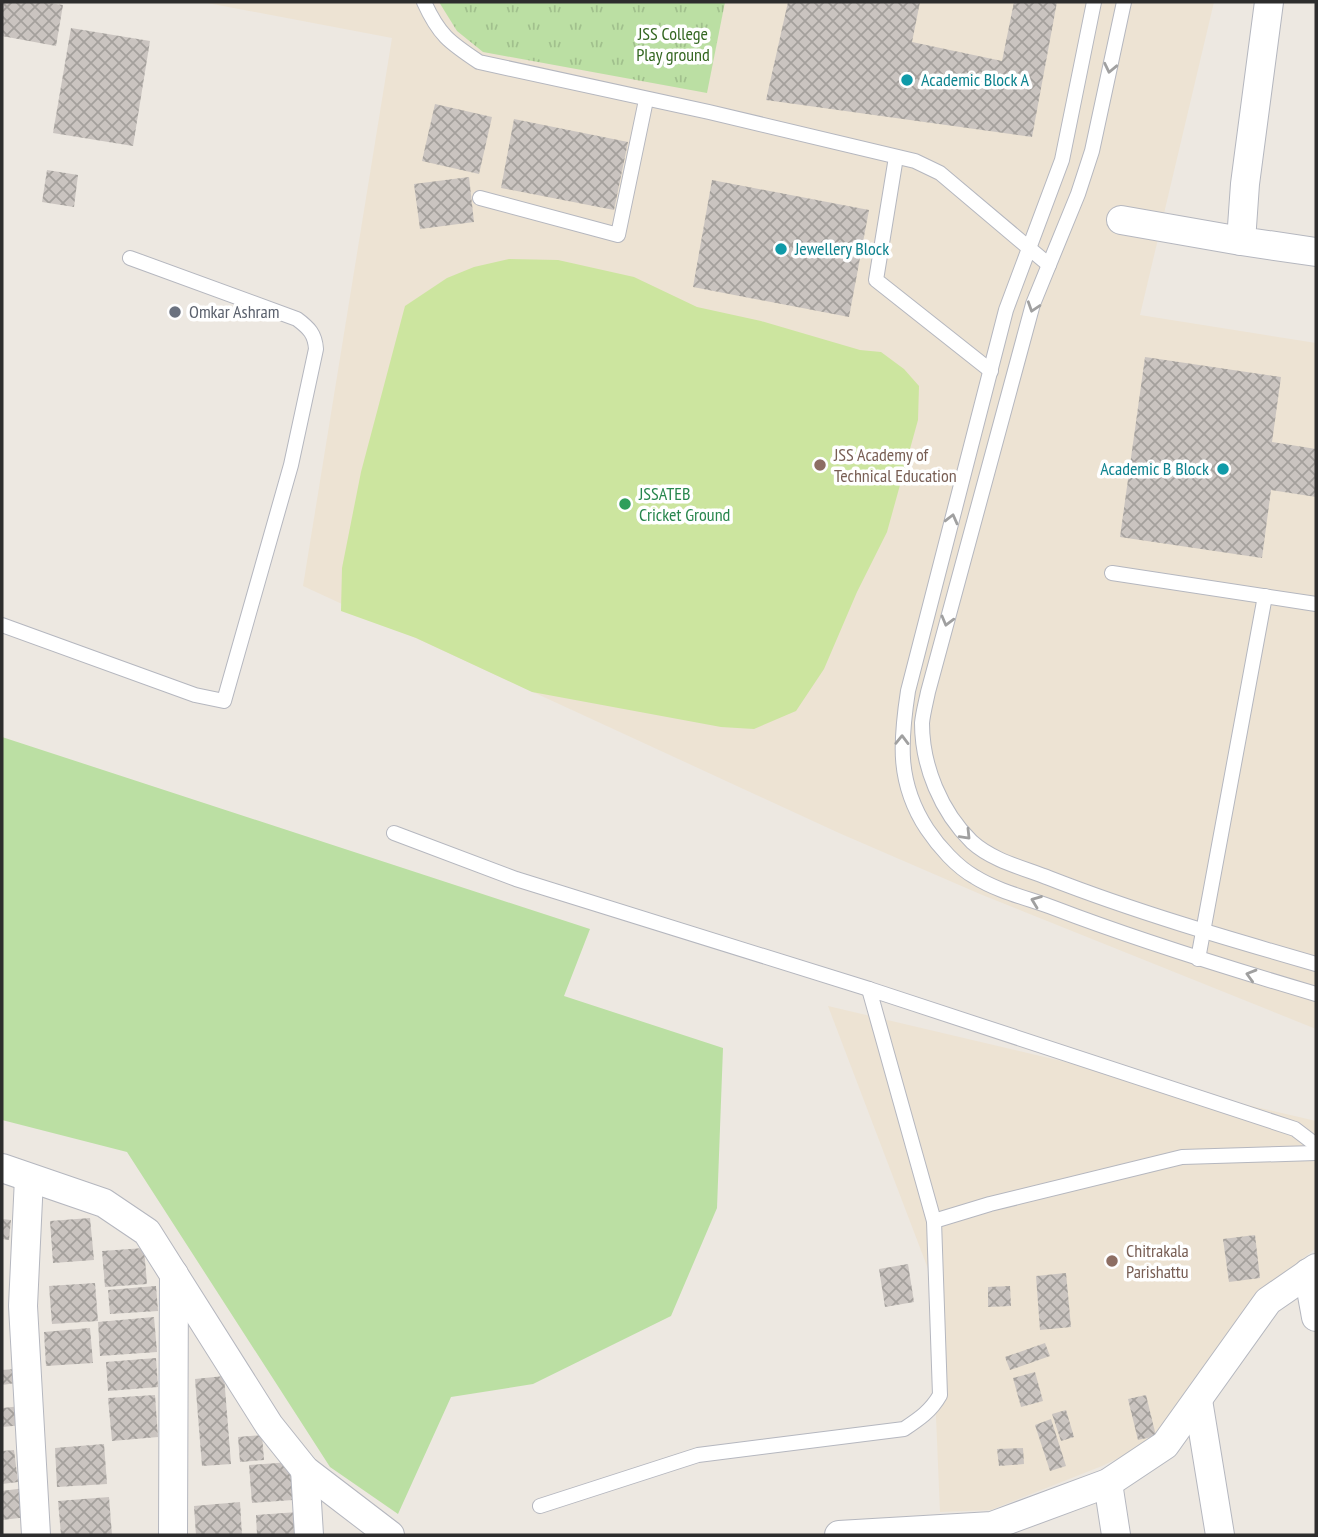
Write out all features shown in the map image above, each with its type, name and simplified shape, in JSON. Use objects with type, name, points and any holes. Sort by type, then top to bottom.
[{"type":"street","points":[[1241,241],[1245,184],[1269,2]]},
{"type":"street","points":[[1121,220],[1316,251]]},
{"type":"street","points":[[2,1168],[104,1203],[147,1232],[269,1425],[305,1470],[390,1535]]},
{"type":"street","points":[[29,1178],[23,1306],[36,1535]]},
{"type":"street","points":[[839,1535],[993,1531],[1108,1483],[1165,1444],[1268,1301],[1312,1271],[1316,1317]]},
{"type":"street","points":[[173,1535],[174,1274]]},
{"type":"street","points":[[1198,1400],[1220,1535]]},
{"type":"street","points":[[305,1470],[309,1535]]},
{"type":"street","points":[[1108,1483],[1116,1535]]},
{"type":"lane","points":[[424,2],[434,23],[449,42],[478,62],[709,112],[915,161],[940,173],[1049,265]]},
{"type":"lane","points":[[1094,2],[1062,160],[1006,310],[908,691],[901,735],[903,771],[909,792],[928,830],[956,863],[976,878],[1198,959],[1316,994]]},
{"type":"lane","points":[[1124,2],[1092,151],[1078,194],[1033,304],[928,692],[922,722],[926,756],[932,782],[958,827],[975,844],[995,857],[1109,901],[1316,964]]},
{"type":"lane","points":[[480,198],[618,235],[646,100]]},
{"type":"lane","points":[[896,157],[876,280],[991,371]]},
{"type":"lane","points":[[2,625],[195,695],[224,701],[292,465],[316,349],[316,337],[297,319],[130,258]]},
{"type":"lane","points":[[1112,573],[1316,604]]},
{"type":"lane","points":[[1198,959],[1265,596]]},
{"type":"lane","points":[[909,792],[932,782]]},
{"type":"lane","points":[[394,833],[516,879],[869,989],[1294,1129],[1316,1145]]},
{"type":"lane","points":[[540,1506],[698,1455],[904,1429],[922,1418],[933,1407],[940,1395],[934,1221],[869,989]]},
{"type":"lane","points":[[934,1221],[990,1204],[1182,1157],[1316,1153]]},
{"type":"shaded area","name":"JSS Academy of Technical Education","points":[[202,2],[1214,2],[1140,315],[1316,343],[1316,1029],[980,894],[839,833],[303,586],[392,38]]},
{"type":"shaded area","name":"Chitrakala Parishattu","points":[[828,1006],[1316,1121],[1316,1248],[1260,1293],[1162,1437],[1102,1466],[991,1510],[940,1512],[930,1274]]},
{"type":"green space","name":"JSS College Play ground","points":[[439,2],[725,2],[707,93],[483,52],[457,31]]},
{"type":"green space","name":"JSSATEB Cricket Ground","points":[[509,259],[558,260],[634,277],[697,307],[761,321],[860,350],[881,352],[904,369],[919,386],[918,420],[887,532],[857,592],[824,669],[796,711],[754,729],[721,727],[532,692],[416,638],[341,611],[342,568],[361,472],[405,306],[447,278],[474,267]]},
{"type":"green space","points":[[2,737],[590,929],[564,996],[723,1048],[717,1208],[671,1316],[533,1384],[451,1397],[398,1514],[330,1467],[127,1152],[2,1120]]},
{"type":"building","points":[[2,2],[63,5],[56,46],[2,36]]},
{"type":"building","name":"Academic Block A","points":[[788,2],[920,2],[912,42],[1002,61],[1014,2],[1057,2],[1032,137],[766,100]]},
{"type":"building","points":[[71,28],[150,41],[133,146],[53,133]]},
{"type":"building","points":[[435,104],[492,117],[479,174],[422,161]]},
{"type":"building","points":[[514,119],[628,142],[614,210],[501,188]]},
{"type":"building","points":[[47,170],[78,175],[74,207],[42,202]]},
{"type":"building","points":[[469,177],[474,222],[420,229],[414,184]]},
{"type":"building","name":"Jewellery Block","points":[[712,180],[869,210],[849,317],[693,287]]},
{"type":"building","name":"Academic B Block","points":[[1145,357],[1281,377],[1272,442],[1316,449],[1316,497],[1271,490],[1262,558],[1120,537]]},
{"type":"building","points":[[90,1218],[94,1260],[53,1263],[50,1221]]},
{"type":"building","points":[[2,1219],[11,1220],[9,1240],[2,1239]]},
{"type":"building","points":[[1255,1235],[1260,1278],[1229,1282],[1223,1239]]},
{"type":"building","points":[[144,1248],[147,1284],[105,1287],[102,1251]]},
{"type":"building","points":[[908,1264],[914,1302],[885,1307],[879,1269]]},
{"type":"building","points":[[1066,1273],[1071,1327],[1040,1330],[1036,1276]]},
{"type":"building","points":[[95,1283],[98,1321],[52,1324],[49,1286]]},
{"type":"building","points":[[156,1286],[158,1311],[110,1314],[108,1290]]},
{"type":"building","points":[[1010,1286],[1011,1306],[988,1307],[988,1287]]},
{"type":"building","points":[[154,1317],[157,1352],[100,1356],[98,1322]]},
{"type":"building","points":[[90,1328],[93,1363],[46,1366],[44,1332]]},
{"type":"building","points":[[1045,1343],[1050,1356],[1010,1370],[1005,1357]]},
{"type":"building","points":[[156,1358],[158,1387],[108,1391],[106,1362]]},
{"type":"building","points":[[14,1369],[16,1383],[2,1385],[2,1370]]},
{"type":"building","points":[[1035,1372],[1043,1401],[1021,1407],[1013,1378]]},
{"type":"building","points":[[224,1376],[231,1464],[202,1466],[195,1379]]},
{"type":"building","points":[[155,1395],[158,1437],[112,1441],[108,1398]]},
{"type":"building","points":[[1146,1395],[1156,1436],[1138,1440],[1128,1399]]},
{"type":"building","points":[[22,1406],[24,1425],[2,1427],[2,1408]]},
{"type":"building","points":[[1066,1410],[1074,1437],[1061,1441],[1052,1414]]},
{"type":"building","points":[[1051,1419],[1066,1466],[1050,1471],[1035,1425]]},
{"type":"building","points":[[262,1435],[264,1460],[240,1462],[238,1437]]},
{"type":"building","points":[[104,1444],[107,1484],[57,1487],[55,1448]]},
{"type":"building","points":[[1023,1448],[1024,1464],[999,1466],[997,1449]]},
{"type":"building","points":[[14,1450],[18,1482],[2,1484],[2,1451]]},
{"type":"building","points":[[290,1462],[293,1500],[252,1503],[249,1465]]},
{"type":"building","points":[[25,1488],[28,1517],[2,1520],[2,1491]]},
{"type":"building","points":[[109,1497],[112,1535],[61,1535],[58,1501]]},
{"type":"building","points":[[240,1502],[242,1535],[196,1535],[194,1506]]},
{"type":"building","points":[[298,1512],[300,1535],[257,1535],[256,1515]]},
{"type":"place","name":"Academic Block A","points":[[907,80]]},
{"type":"place","name":"Jewellery Block","points":[[781,249]]},
{"type":"place","name":"Omkar Ashram","points":[[175,312]]},
{"type":"place","name":"JSS Academy of Technical Education","points":[[820,465]]},
{"type":"place","name":"Academic B Block","points":[[1223,469]]},
{"type":"place","name":"JSSATEB Cricket Ground","points":[[625,504]]},
{"type":"place","name":"Chitrakala Parishattu","points":[[1112,1261]]}]
